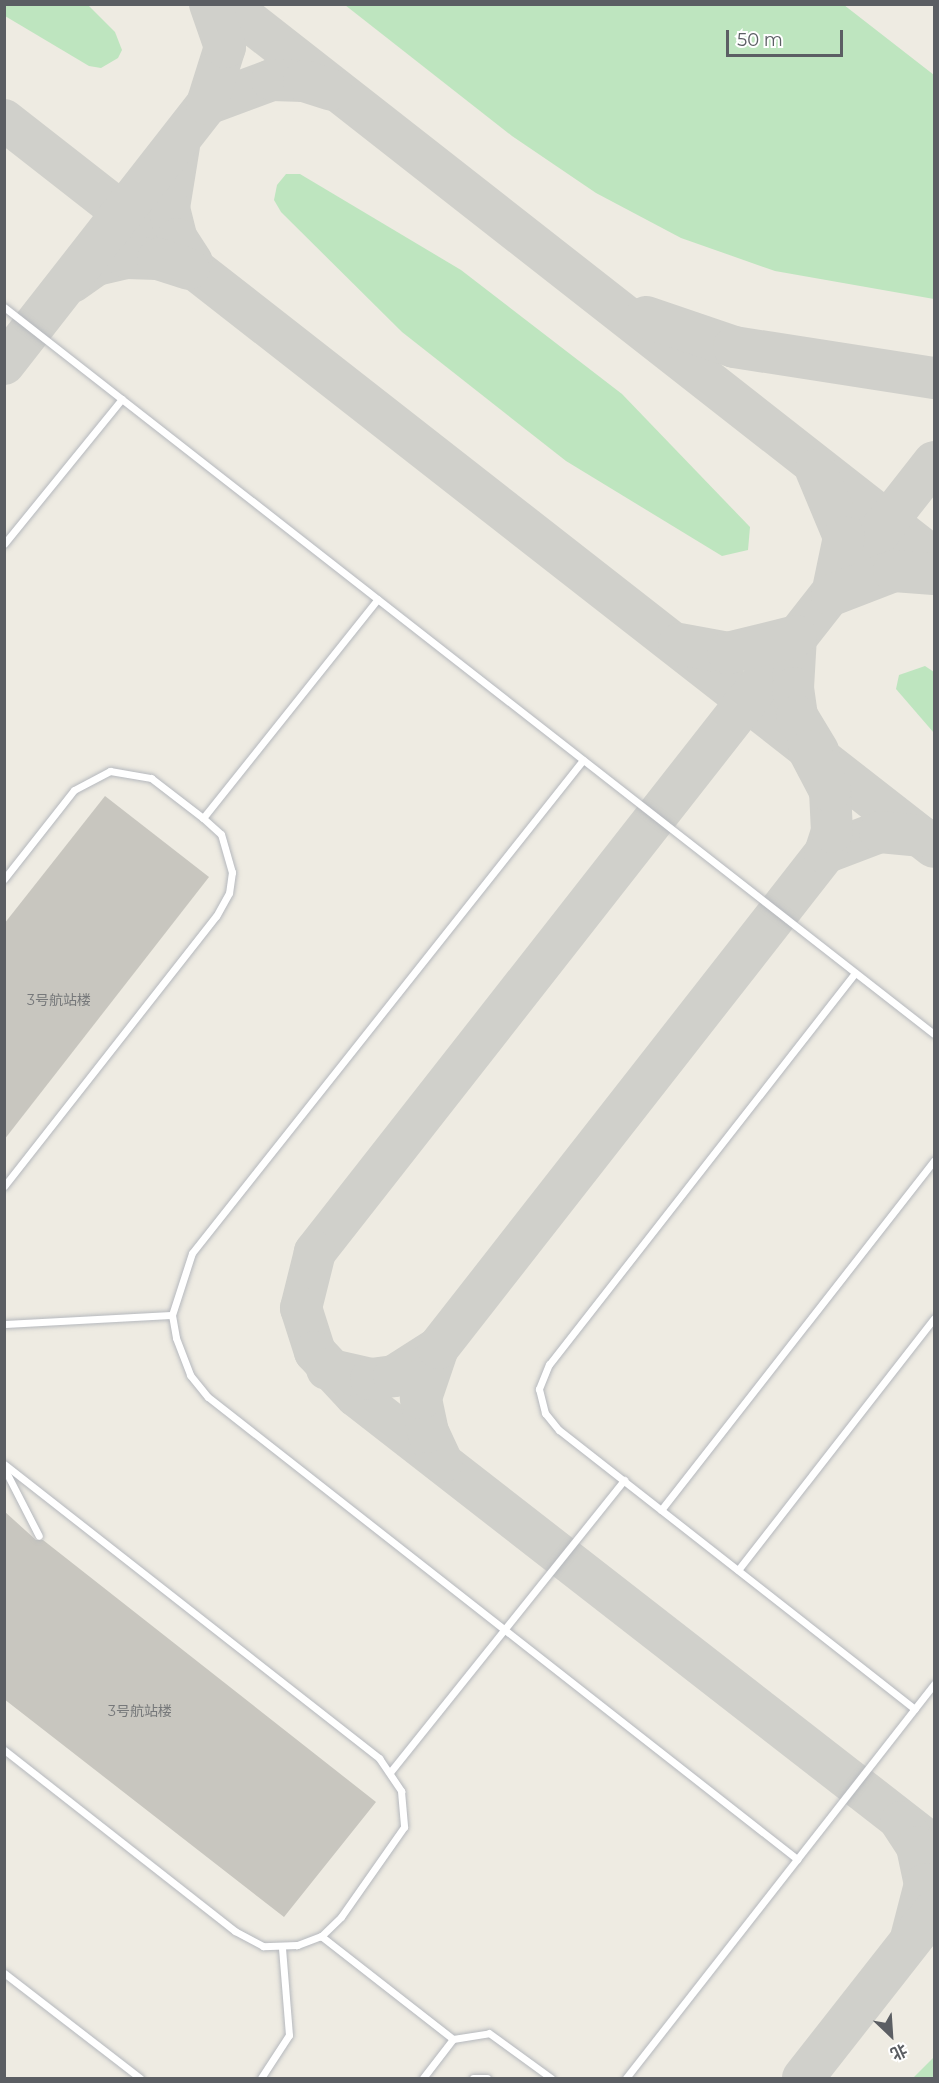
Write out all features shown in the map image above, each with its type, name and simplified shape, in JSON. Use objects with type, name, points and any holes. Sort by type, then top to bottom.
[{"type":"lane","points":[[4,307],[934,1035]]},
{"type":"lane","points":[[4,544],[122,399]]},
{"type":"lane","points":[[203,818],[378,599]]},
{"type":"lane","points":[[583,760],[192,1253],[172,1315],[184,1363],[208,1397],[797,1859]]},
{"type":"lane","points":[[4,879],[74,790],[110,771],[151,778],[203,818],[229,851],[229,893],[4,1186]]},
{"type":"lane","points":[[855,973],[542,1377],[541,1402],[550,1422],[915,1709]]},
{"type":"lane","points":[[661,1510],[934,1160]]},
{"type":"lane","points":[[4,1324],[172,1315]]},
{"type":"lane","points":[[738,1570],[934,1318]]},
{"type":"lane","points":[[4,1466],[39,1536]]},
{"type":"lane","points":[[4,1466],[364,1744],[391,1771],[401,1791],[405,1827],[341,1917],[321,1936],[282,1948],[263,1946],[235,1931],[4,1750]]},
{"type":"lane","points":[[391,1771],[624,1480]]},
{"type":"lane","points":[[626,2079],[934,1684]]},
{"type":"lane","points":[[321,1936],[453,2039]]},
{"type":"lane","points":[[261,2079],[289,2035],[282,1948]]},
{"type":"lane","points":[[4,1973],[140,2079]]},
{"type":"lane","points":[[423,2079],[453,2039],[489,2033],[551,2079]]},
{"type":"lane","points":[[473,2079],[487,2079]]},
{"type":"green space","points":[[5,4],[88,5],[115,32],[122,50],[118,58],[101,68],[89,66],[5,16]]},
{"type":"green space","points":[[345,5],[844,5],[934,75],[934,299],[775,271],[681,238],[596,193],[512,136]]},
{"type":"green space","points":[[286,174],[300,174],[461,270],[622,394],[750,527],[748,550],[722,556],[566,461],[402,332],[281,212],[274,200],[277,185]]},
{"type":"green space","points":[[925,666],[934,672],[934,733],[896,689],[899,675]]},
{"type":"green space","points":[[934,2057],[934,2078],[913,2078]]},
{"type":"building","points":[[105,796],[209,877],[4,1140],[4,924]]},
{"type":"building","points":[[4,1511],[36,1540],[43,1540],[376,1802],[284,1917],[4,1699]]},
{"type":"taxiway","points":[[4,364],[207,104],[225,47],[210,4]]},
{"type":"taxiway","points":[[227,4],[934,558]]},
{"type":"taxiway","points":[[207,104],[272,80],[304,81],[331,90]]},
{"type":"taxiway","points":[[4,120],[934,847]]},
{"type":"taxiway","points":[[179,146],[169,208],[177,239],[192,262]]},
{"type":"taxiway","points":[[72,282],[96,265],[127,258],[158,259],[188,269]]},
{"type":"taxiway","points":[[646,317],[734,347],[934,378]]},
{"type":"taxiway","points":[[934,462],[315,1252],[301,1308],[315,1352],[356,1396],[934,1846]]},
{"type":"taxiway","points":[[816,470],[844,537],[834,585]]},
{"type":"taxiway","points":[[832,595],[894,571],[934,574]]},
{"type":"taxiway","points":[[796,636],[793,688],[797,716],[818,751]]},
{"type":"taxiway","points":[[679,644],[728,653],[796,636]]},
{"type":"taxiway","points":[[442,1462],[428,1432],[421,1398],[438,1348],[825,853],[832,832],[830,791],[809,751]]},
{"type":"taxiway","points":[[825,853],[880,832],[920,836]]},
{"type":"taxiway","points":[[327,1369],[371,1379],[394,1376],[438,1348]]},
{"type":"taxiway","points":[[901,1822],[917,1847],[925,1884],[911,1938]]},
{"type":"taxiway","points":[[803,2078],[934,1911]]}]
